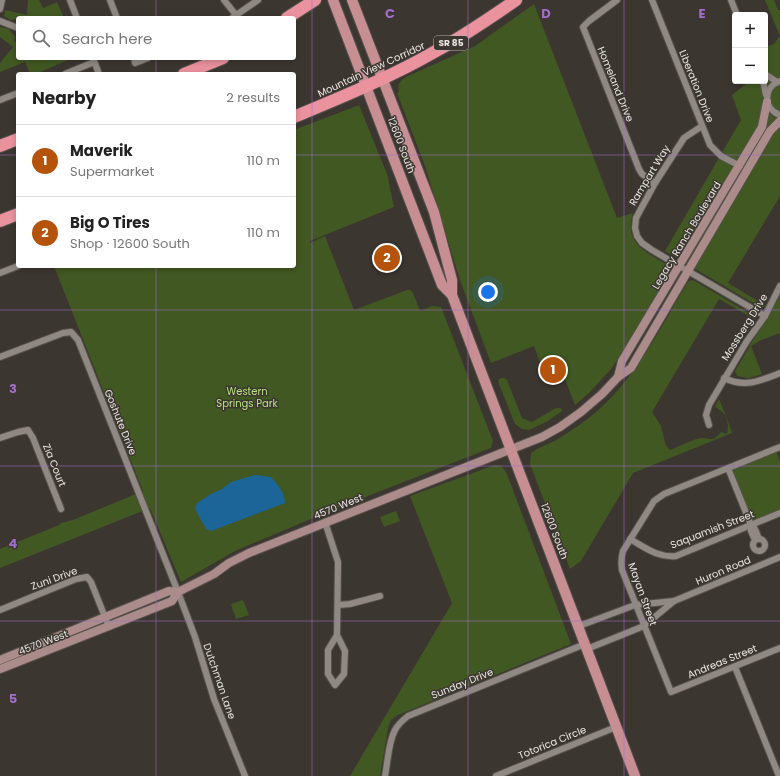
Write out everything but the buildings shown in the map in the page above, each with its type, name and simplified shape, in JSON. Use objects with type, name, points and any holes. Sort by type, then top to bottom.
[{"type":"highway","points":[[290,16],[315,0]]},
{"type":"highway","name":"Mountain View Corridor","points":[[296,116],[366,86],[435,52],[470,32],[516,0]]},
{"type":"highway","points":[[189,72],[218,60]]},
{"type":"highway","points":[[0,146],[16,140]]},
{"type":"highway","points":[[0,221],[16,215]]},
{"type":"main road","name":"12600 South","points":[[333,0],[442,285],[452,295]]},
{"type":"main road","name":"12600 South","points":[[352,0],[434,212],[452,280],[452,295],[635,776]]},
{"type":"main road","name":"Legacy Ranch Boulevard","points":[[511,449],[535,440],[560,427],[581,412],[602,394],[618,377],[631,368],[683,269],[762,127],[767,100]]},
{"type":"main road","name":"Legacy Ranch Boulevard","points":[[683,269],[770,131],[780,121]]},
{"type":"main road","name":"4570 West","points":[[0,670],[172,602],[178,592],[214,574],[229,563],[249,553],[511,449]]},
{"type":"main road","name":"4570 West","points":[[0,660],[169,591],[178,592]]},
{"type":"street","points":[[0,9],[2,0]]},
{"type":"street","points":[[70,0],[76,16]]},
{"type":"street","points":[[110,0],[116,16]]},
{"type":"street","points":[[224,0],[233,16]]},
{"type":"street","points":[[235,16],[258,0]]},
{"type":"street","name":"Homeland Drive","points":[[617,0],[589,21],[583,28],[639,169],[642,174],[655,183]]},
{"type":"street","name":"Liberation Drive","points":[[652,0],[710,145],[716,152],[740,166]]},
{"type":"street","points":[[731,0],[736,12]]},
{"type":"street","points":[[0,21],[16,27]]},
{"type":"street","points":[[69,72],[94,60],[98,72]]},
{"type":"street","points":[[134,60],[135,63],[143,60]]},
{"type":"street","points":[[767,100],[770,89],[779,82],[768,76]]},
{"type":"street","points":[[764,84],[767,100],[772,111],[780,115]]},
{"type":"street","points":[[0,100],[16,94]]},
{"type":"street","name":"Rampart Way","points":[[683,269],[642,243],[637,236],[635,228],[636,218],[655,183],[684,138],[702,126]]},
{"type":"street","points":[[0,273],[16,267]]},
{"type":"street","points":[[683,269],[765,316]]},
{"type":"street","name":"Mossberg Drive","points":[[709,425],[706,415],[707,410],[724,378],[747,341],[765,316],[780,286]]},
{"type":"street","name":"Goshute Drive","points":[[0,357],[63,333],[71,332],[78,340],[178,592]]},
{"type":"street","points":[[724,378],[730,381],[749,384],[780,373]]},
{"type":"street","name":"Zia Court","points":[[0,438],[28,430],[33,438],[62,509]]},
{"type":"street","name":"Mayan Street","points":[[671,692],[622,570],[621,558],[623,551],[654,501],[664,494],[780,447]]},
{"type":"street","points":[[728,468],[751,525],[755,529],[757,539],[753,544],[754,548],[757,551],[762,551]]},
{"type":"street","name":"Saquamish Street","points":[[630,539],[659,555],[668,557],[676,556],[780,513]]},
{"type":"street","points":[[325,522],[338,562],[337,635],[345,651],[344,674],[335,685],[328,674],[328,650],[337,635]]},
{"type":"street","points":[[757,539],[765,541],[765,549],[762,551]]},
{"type":"street","points":[[762,551],[767,563]]},
{"type":"street","name":"Huron Road","points":[[579,626],[635,605],[674,601],[780,557]]},
{"type":"street","name":"Zuni Drive","points":[[0,610],[76,579],[87,577],[91,582],[109,627]]},
{"type":"street","name":"Dutchman Lane","points":[[178,592],[195,637],[214,699],[245,776]]},
{"type":"street","points":[[338,605],[356,603],[380,596]]},
{"type":"street","name":"Huron Road","points":[[586,646],[644,626],[674,601]]},
{"type":"street","name":"Sunday Drive","points":[[385,776],[394,733],[401,722],[408,716],[586,646]]},
{"type":"street","name":"Andreas Street","points":[[671,692],[780,648]]},
{"type":"street","points":[[736,667],[778,776]]},
{"type":"street","name":"Totorica Circle","points":[[496,776],[616,727]]},
{"type":"green space","points":[[28,0],[39,0],[43,8],[57,2],[63,16],[16,16],[16,19],[11,20],[4,16],[5,10],[27,15]]},
{"type":"green space","points":[[765,0],[774,0],[778,10],[780,10],[780,36]]},
{"type":"green space","points":[[534,4],[617,218],[633,213],[631,233],[634,240],[646,252],[670,266],[671,272],[612,368],[588,394],[575,405],[556,356],[540,362],[534,346],[491,363],[460,280],[425,166],[397,93],[399,92],[398,87],[400,83],[406,77],[475,46]]},
{"type":"green space","points":[[0,27],[9,29],[15,37],[14,42],[16,42],[16,60],[68,60],[40,72],[29,72],[25,62],[0,72],[0,63],[13,47],[0,37]]},
{"type":"green space","points":[[780,36],[780,196],[728,283],[766,306],[763,307],[758,306],[665,251],[741,120],[732,95],[746,84],[768,84],[768,46],[774,44]]},
{"type":"green space","name":"Western Springs Park","points":[[359,105],[387,174],[394,207],[310,241],[310,243],[325,236],[354,310],[407,290],[410,290],[413,293],[420,311],[432,306],[441,307],[493,441],[491,448],[332,510],[235,551],[181,582],[150,508],[0,568],[0,549],[143,491],[55,268],[296,268],[296,129]]},
{"type":"green space","points":[[693,280],[754,316],[756,320],[719,299],[652,412],[661,426],[666,446],[670,450],[698,438],[713,439],[721,432],[727,434],[728,425],[726,418],[719,409],[715,407],[719,399],[732,433],[633,473],[581,561],[570,569],[530,464],[531,453],[573,430],[610,399],[635,369],[657,335],[687,283]]},
{"type":"green space","points":[[780,295],[780,333],[761,340],[751,346],[762,374],[749,378],[737,376],[735,371]]},
{"type":"green space","points":[[501,378],[507,380],[522,418],[532,422],[556,408],[561,408],[562,411],[548,421],[529,430],[522,429],[515,424],[499,384],[498,380]]},
{"type":"green space","points":[[776,451],[780,462],[780,510],[756,520],[752,519],[733,472],[735,468]]},
{"type":"green space","points":[[495,465],[502,467],[507,474],[571,644],[398,715],[391,720],[388,728],[380,776],[350,776],[452,603],[410,496]]},
{"type":"green space","points":[[396,511],[400,521],[384,527],[380,517]]},
{"type":"green space","points":[[243,600],[249,615],[236,619],[231,604]]},
{"type":"water","points":[[255,475],[271,477],[282,492],[285,503],[211,531],[206,529],[195,509],[197,503],[222,489],[231,482]]},
{"type":"place","name":"Big O Tires","points":[[387,258]]},
{"type":"place","name":"Maverik","points":[[553,370]]}]
